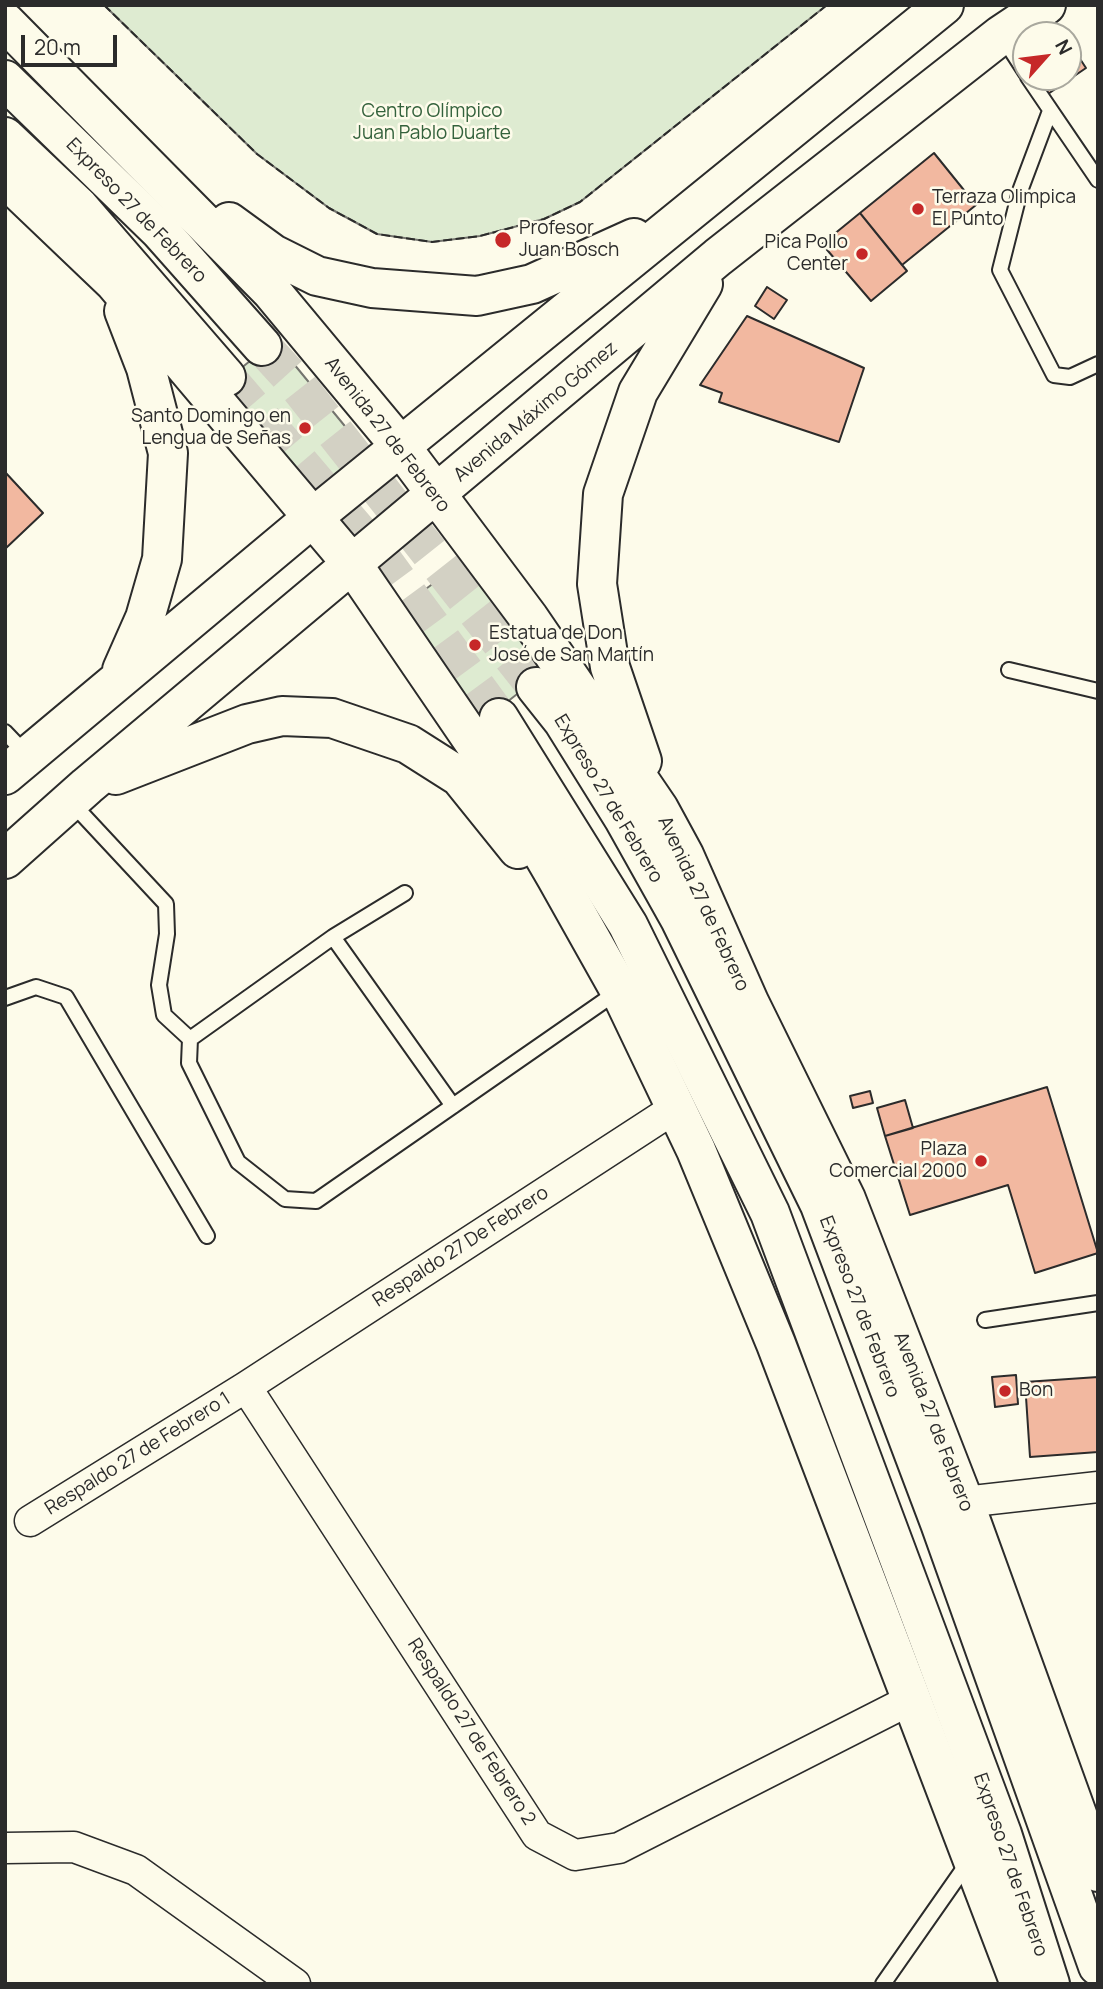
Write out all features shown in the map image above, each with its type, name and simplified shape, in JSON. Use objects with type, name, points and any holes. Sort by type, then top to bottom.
[{"type":"main road","points":[[12,754],[116,682],[680,217],[944,5]]},
{"type":"main road","name":"Avenida Máximo Gómez","points":[[5,859],[79,793],[718,257],[1001,35],[1046,5]]},
{"type":"main road","name":"Avenida 27 de Febrero","points":[[5,22],[272,292],[401,447],[529,618],[659,809],[684,855],[749,1002],[846,1199],[964,1502],[1098,1872]]},
{"type":"main road","name":"Expreso 27 de Febrero","points":[[5,80],[160,230],[262,346]]},
{"type":"main road","name":"Expreso 27 de Febrero","points":[[5,137],[78,206],[226,377]]},
{"type":"main road","points":[[124,143],[273,254],[317,276],[372,288],[477,296],[532,284],[680,217]]},
{"type":"main road","points":[[5,178],[114,282],[353,565],[499,779],[620,991],[696,1150],[776,1344],[1020,1984]]},
{"type":"main road","points":[[659,809],[610,667],[597,584],[603,494],[638,392],[718,257]]},
{"type":"main road","points":[[114,282],[146,368],[168,453],[162,559],[135,646],[116,682]]},
{"type":"main road","name":"Expreso 27 de Febrero","points":[[536,687],[563,721],[624,819],[680,919],[820,1205],[1046,1815],[1098,1966]]},
{"type":"main road","points":[[79,793],[247,724],[282,716],[332,718],[408,744],[460,777],[579,922]]},
{"type":"main road","name":"Expreso 27 de Febrero","points":[[499,718],[628,925],[770,1213],[1002,1834],[1051,1984]]},
{"type":"main road","points":[[1046,1815],[1098,1911]]},
{"type":"main road","points":[[1002,1834],[1026,1984]]},
{"type":"street","name":"Respaldo 27 De Febrero","points":[[246,1387],[675,1108]]},
{"type":"street","name":"Respaldo 27 de Febrero 1","points":[[30,1521],[246,1387]]},
{"type":"street","name":"Respaldo 27 de Febrero 2","points":[[246,1387],[537,1835],[576,1855],[619,1848],[912,1699]]},
{"type":"street","points":[[964,1502],[1098,1487]]},
{"type":"street","points":[[5,1848],[74,1847],[136,1870],[295,1984]]},
{"type":"lane","points":[[1001,35],[1012,52]]},
{"type":"lane","points":[[1037,91],[1098,180]]},
{"type":"lane","points":[[1050,111],[1020,191],[1000,270],[1054,376],[1070,377],[1098,364]]},
{"type":"lane","points":[[1009,670],[1098,691]]},
{"type":"lane","points":[[79,793],[166,904],[167,934],[159,985],[164,1015],[190,1039],[189,1063],[238,1162],[285,1199],[317,1201],[620,991]]},
{"type":"lane","points":[[190,1039],[333,937],[405,893]]},
{"type":"lane","points":[[333,937],[453,1106]]},
{"type":"lane","points":[[5,998],[36,987],[66,997],[207,1236]]},
{"type":"lane","points":[[985,1320],[1098,1303]]},
{"type":"lane","points":[[883,1984],[972,1857]]},
{"type":"green space","name":"Centro Olímpico Juan Pablo Duarte","points":[[104,5],[827,5],[580,202],[544,219],[480,236],[432,242],[377,234],[329,208],[257,154]]},
{"type":"green space","points":[[275,341],[353,436],[344,470],[332,482],[301,487],[215,389]]},
{"type":"green space","points":[[450,571],[483,584],[545,672],[483,721],[412,627],[415,597]]},
{"type":"building","name":"Terraza Olimpica El Punto","points":[[934,153],[976,205],[902,265],[860,213]]},
{"type":"building","name":"Pica Pollo Center","points":[[860,213],[907,271],[871,301],[822,244]]},
{"type":"building","points":[[767,287],[787,300],[774,319],[755,306]]},
{"type":"building","points":[[747,316],[864,368],[839,442],[719,402],[722,393],[700,385]]},
{"type":"building","points":[[5,472],[43,513],[5,549]]},
{"type":"building","name":"Plaza Comercial 2000","points":[[1047,1087],[1098,1253],[1035,1273],[1008,1185],[910,1215],[885,1136]]},
{"type":"building","points":[[870,1091],[873,1103],[853,1108],[850,1096]]},
{"type":"building","points":[[905,1100],[913,1128],[885,1136],[877,1108]]},
{"type":"building","name":"Bon","points":[[1016,1375],[1018,1404],[995,1407],[992,1377]]},
{"type":"building","points":[[1098,1377],[1098,1452],[1030,1457],[1025,1382]]},
{"type":"tunnel","points":[[262,346],[295,382],[536,687]]},
{"type":"tunnel","points":[[226,377],[385,563],[499,718]]},
{"type":"fence","points":[[104,5],[257,154],[329,208],[377,234],[432,242],[480,236],[544,219],[580,202],[827,5]]},
{"type":"place","name":"Terraza Olimpica El Punto","points":[[918,209]]},
{"type":"place","name":"Profesor Juan Bosch","points":[[503,240]]},
{"type":"place","name":"Pica Pollo Center","points":[[862,254]]},
{"type":"place","name":"Santo Domingo en Lengua de Señas","points":[[305,428]]},
{"type":"place","name":"Estatua de Don José de San Martín","points":[[475,645]]},
{"type":"place","name":"Plaza Comercial 2000","points":[[981,1161]]},
{"type":"place","name":"Bon","points":[[1005,1391]]}]
